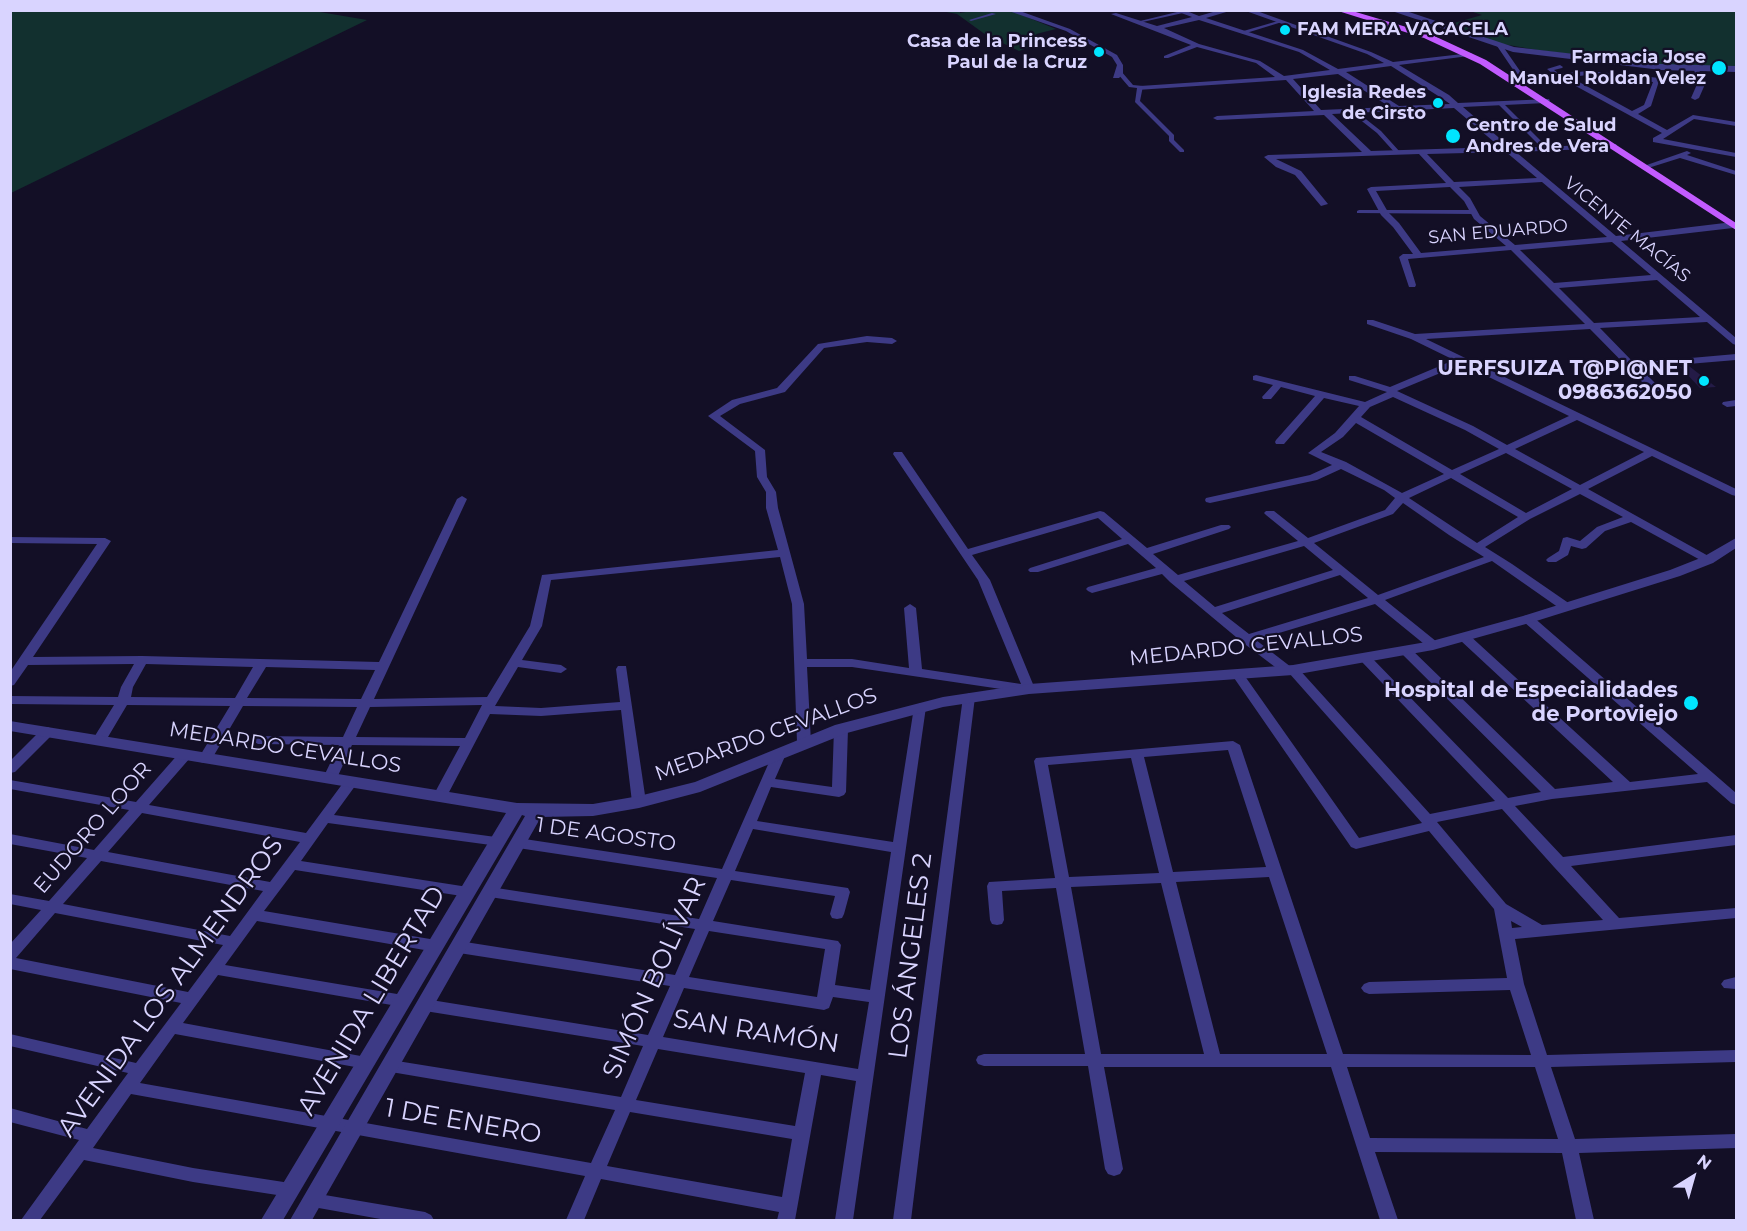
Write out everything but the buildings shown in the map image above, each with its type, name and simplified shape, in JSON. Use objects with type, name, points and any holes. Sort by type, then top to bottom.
[{"type":"main road","points":[[1339,10],[1426,36],[1469,54],[1517,80],[1613,146],[1734,223]]},
{"type":"street","points":[[1010,10],[1068,30],[1110,53],[1115,56],[1120,65],[1118,74],[1131,86],[1141,88],[1285,78],[1469,54]]},
{"type":"street","points":[[1157,28],[1230,10]]},
{"type":"street","name":"VICENTE MACÍAS","points":[[1246,10],[1351,46],[1393,64],[1457,105],[1542,180],[1737,342]]},
{"type":"street","points":[[1393,10],[1500,46],[1583,58],[1695,68],[1737,69]]},
{"type":"street","points":[[1138,22],[1178,11],[1243,32],[1312,56],[1397,108]]},
{"type":"street","points":[[970,20],[994,14]]},
{"type":"street","points":[[1114,14],[1157,28],[1197,45],[1258,62],[1285,78],[1369,154]]},
{"type":"street","points":[[1243,32],[1280,22]]},
{"type":"street","points":[[1166,57],[1197,45]]},
{"type":"street","points":[[1500,46],[1518,71],[1517,80],[1560,72],[1657,80],[1647,106],[1631,114]]},
{"type":"street","points":[[1695,68],[1702,82],[1695,98]]},
{"type":"street","points":[[1560,72],[1668,133]]},
{"type":"street","points":[[1141,88],[1137,101],[1172,136],[1171,140],[1182,151]]},
{"type":"street","points":[[1217,118],[1546,101]]},
{"type":"street","points":[[1500,103],[1546,149]]},
{"type":"street","points":[[1351,110],[1378,132],[1398,153]]},
{"type":"street","points":[[1737,124],[1693,117],[1656,140],[1737,155]]},
{"type":"street","points":[[1324,204],[1298,173],[1273,162],[1268,157],[1613,146]]},
{"type":"street","points":[[1645,167],[1681,156],[1697,148]]},
{"type":"street","points":[[1422,153],[1467,200],[1473,212],[1514,248],[1655,389],[1641,392]]},
{"type":"street","points":[[1681,156],[1737,173]]},
{"type":"street","points":[[1419,256],[1384,213],[1371,189],[1542,180]]},
{"type":"street","points":[[1359,212],[1473,212]]},
{"type":"street","name":"SAN EDUARDO","points":[[1412,285],[1403,258],[1614,239],[1734,223]]},
{"type":"street","points":[[1551,286],[1660,277]]},
{"type":"street","points":[[1414,337],[1710,319]]},
{"type":"street","points":[[1370,322],[1414,337],[1737,493]]},
{"type":"street","points":[[804,742],[798,604],[772,508],[771,492],[762,477],[760,450],[713,416],[736,402],[781,390],[821,346],[867,339],[892,341]]},
{"type":"street","points":[[1633,366],[1737,357]]},
{"type":"street","points":[[1463,360],[1366,405],[1339,435],[1313,453],[1342,464],[1402,497],[1431,519],[1494,557],[1566,607]]},
{"type":"street","points":[[1256,378],[1366,405]]},
{"type":"street","points":[[1352,378],[1392,391],[1446,417],[1708,560]]},
{"type":"street","points":[[1267,397],[1279,384]]},
{"type":"street","points":[[1280,442],[1322,394]]},
{"type":"street","points":[[1174,580],[1306,542],[1389,512],[1402,497],[1578,416]]},
{"type":"street","points":[[1355,418],[1526,517]]},
{"type":"street","points":[[1478,547],[1578,488],[1652,452]]},
{"type":"street","points":[[898,454],[984,580],[1029,689]]},
{"type":"street","points":[[1210,500],[1314,478],[1342,464]]},
{"type":"street","points":[[330,778],[462,499]]},
{"type":"street","points":[[1270,513],[1433,645]]},
{"type":"street","points":[[966,553],[1100,514],[1174,580],[1246,639],[1290,670],[1429,822],[1501,908],[1538,930]]},
{"type":"street","points":[[1552,560],[1564,553],[1567,540],[1582,546],[1601,529],[1632,518]]},
{"type":"street","points":[[1144,553],[1225,527]]},
{"type":"street","points":[[10,540],[105,541],[20,662],[10,682]]},
{"type":"street","points":[[1034,570],[1130,540]]},
{"type":"street","name":"MEDARDO CEVALLOS","points":[[10,726],[527,810],[593,810],[639,802],[700,786],[804,742],[841,729],[920,707],[969,697],[1029,689],[1290,670],[1366,659],[1433,645],[1528,619],[1708,560],[1737,542]]},
{"type":"street","points":[[440,796],[488,705],[536,626],[546,577],[785,553]]},
{"type":"street","points":[[1246,639],[1376,598],[1494,557]]},
{"type":"street","points":[[1092,589],[1162,570]]},
{"type":"street","points":[[1213,612],[1342,572]]},
{"type":"street","points":[[910,608],[916,672]]},
{"type":"street","points":[[1528,619],[1737,800]]},
{"type":"street","points":[[1464,637],[1624,785]]},
{"type":"street","points":[[1406,651],[1552,794]]},
{"type":"street","points":[[1366,659],[1504,802],[1615,923]]},
{"type":"street","points":[[20,662],[142,660],[383,666]]},
{"type":"street","points":[[100,739],[124,699],[142,660]]},
{"type":"street","points":[[514,663],[561,669]]},
{"type":"street","points":[[800,663],[852,663],[1029,689]]},
{"type":"street","points":[[205,759],[261,664]]},
{"type":"street","points":[[622,669],[639,802]]},
{"type":"street","points":[[1239,675],[1356,844],[1504,802],[1624,785],[1627,787],[1709,777]]},
{"type":"street","name":"LOS ÁNGELES 2","points":[[902,1221],[969,697]]},
{"type":"street","points":[[10,700],[124,699],[488,705],[551,711],[626,706]]},
{"type":"street","points":[[844,1221],[920,707]]},
{"type":"street","points":[[767,782],[839,792],[841,729]]},
{"type":"street","points":[[10,769],[48,731]]},
{"type":"street","points":[[258,740],[468,742]]},
{"type":"street","points":[[1114,1169],[1041,761],[1233,745],[1389,1221]]},
{"type":"street","points":[[1136,753],[1213,1060]]},
{"type":"street","name":"SIMÓN BOLÍVAR","points":[[575,1221],[779,754]]},
{"type":"street","name":"EUDORO LOOR","points":[[10,955],[184,755]]},
{"type":"street","name":"AVENIDA LOS ALMENDROS","points":[[30,1221],[351,782]]},
{"type":"street","points":[[10,784],[310,839]]},
{"type":"street","name":"AVENIDA LIBERTAD","points":[[272,1221],[498,841],[527,810]]},
{"type":"street","name":"AVENIDA LIBERTAD","points":[[301,1221],[518,843],[527,810]]},
{"type":"street","points":[[325,818],[498,841]]},
{"type":"street","points":[[748,824],[899,848]]},
{"type":"street","points":[[10,839],[273,888]]},
{"type":"street","points":[[1559,862],[1737,840]]},
{"type":"street","name":"1 DE AGOSTO","points":[[518,843],[843,892],[837,914]]},
{"type":"street","points":[[291,864],[468,892]]},
{"type":"street","points":[[997,920],[994,886],[1275,872]]},
{"type":"street","points":[[490,892],[833,945],[825,997]]},
{"type":"street","points":[[10,899],[234,942]]},
{"type":"street","points":[[1501,908],[1516,984],[1569,1146],[1586,1221]]},
{"type":"street","points":[[1506,934],[1737,913]]},
{"type":"street","points":[[254,915],[436,946]]},
{"type":"street","points":[[459,947],[679,982],[825,997],[876,997]]},
{"type":"street","points":[[10,963],[192,999]]},
{"type":"street","points":[[214,969],[403,1001]]},
{"type":"street","points":[[1369,988],[1516,984]]},
{"type":"street","name":"SAN RAMÓN","points":[[425,1005],[865,1076]]},
{"type":"street","points":[[172,1027],[366,1063]]},
{"type":"street","points":[[10,1040],[141,1070]]},
{"type":"street","points":[[984,1060],[1540,1061],[1737,1056]]},
{"type":"street","points":[[391,1066],[802,1134]]},
{"type":"street","points":[[787,1213],[814,1068]]},
{"type":"street","name":"1 DE ENERO","points":[[128,1087],[596,1171],[787,1213]]},
{"type":"street","points":[[10,1115],[92,1137]]},
{"type":"street","points":[[1364,1144],[1569,1146],[1737,1141]]},
{"type":"street","points":[[80,1152],[193,1175],[290,1190]]},
{"type":"street","points":[[313,1200],[424,1221]]},
{"type":"green space","points":[[11,11],[314,11],[367,20],[11,193]]},
{"type":"green space","points":[[941,11],[960,11],[960,13],[966,12],[963,11],[1012,11],[1056,29],[1036,34],[1042,43],[1019,51],[986,35],[957,14]]},
{"type":"green space","points":[[1470,11],[1736,11],[1736,67],[1659,65],[1537,50],[1497,43],[1447,25],[1482,15]]},
{"type":"place","name":"FAM MERA VACACELA","points":[[1285,30]]},
{"type":"place","name":"Casa de la Princess Paul de la Cruz","points":[[1099,52]]},
{"type":"place","name":"Farmacia Jose Manuel Roldan Velez","points":[[1719,68]]},
{"type":"place","name":"Iglesia Redes de Cirsto","points":[[1438,103]]},
{"type":"place","name":"Centro de Salud Andres de Vera","points":[[1453,136]]},
{"type":"place","name":"UERFSUIZA T@PI@NET 0986362050","points":[[1704,381]]},
{"type":"place","name":"Hospital de Especialidades de Portoviejo","points":[[1691,703]]}]
